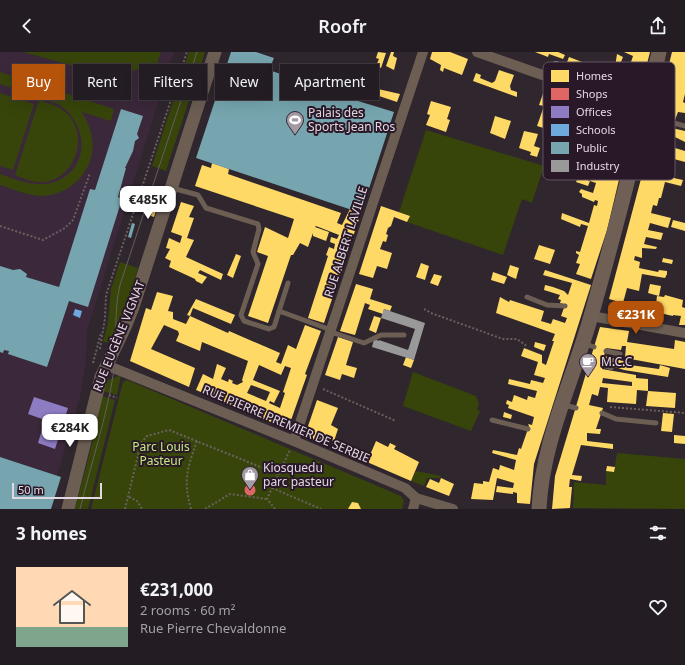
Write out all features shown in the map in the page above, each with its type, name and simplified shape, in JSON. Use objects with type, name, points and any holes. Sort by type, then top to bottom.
[{"type":"main road","points":[[655,62],[659,52]]},
{"type":"main road","points":[[539,509],[542,473],[549,435],[569,407],[584,360],[588,345],[589,315],[626,180]]},
{"type":"street","name":"RUE EUGÈNE VIGNAT","points":[[68,509],[96,392],[106,365],[125,327],[172,188],[215,52]]},
{"type":"street","name":"RUE ALBERT LAVILLE","points":[[294,441],[423,52]]},
{"type":"street","points":[[477,52],[543,76]]},
{"type":"street","points":[[589,315],[685,333]]},
{"type":"street","name":"RUE PIERRE PREMIER DE SERBIE","points":[[106,365],[294,441],[404,488],[416,498],[454,509]]},
{"type":"street","points":[[413,509],[416,498]]},
{"type":"lane","points":[[675,123],[685,126]]},
{"type":"lane","points":[[172,188],[198,195],[206,208],[258,224],[259,229],[253,252],[258,264],[241,315],[244,321],[269,329],[274,327],[288,283]]},
{"type":"lane","points":[[527,297],[547,305],[565,306]]},
{"type":"lane","points":[[279,311],[364,343],[381,335],[404,335]]},
{"type":"lane","points":[[606,350],[620,354]]},
{"type":"lane","points":[[603,365],[611,368]]},
{"type":"lane","points":[[602,413],[616,419],[656,422]]},
{"type":"lane","points":[[492,420],[528,430]]},
{"type":"path","name":"RUE EUGÈNE VIGNAT","points":[[92,366],[103,328],[106,295],[187,52]]},
{"type":"path","points":[[0,226],[43,240],[65,228],[73,220],[90,173]]},
{"type":"path","points":[[424,309],[498,338],[516,339],[528,347]]},
{"type":"path","points":[[318,387],[396,421]]},
{"type":"path","points":[[606,407],[685,413]]},
{"type":"path","points":[[125,509],[140,443],[147,436],[169,430],[278,474]]},
{"type":"path","points":[[191,509],[186,493],[186,481],[189,462],[197,441]]},
{"type":"path","points":[[267,500],[294,441]]},
{"type":"path","points":[[272,488],[321,509]]},
{"type":"path","points":[[205,509],[230,494],[267,500],[275,509]]},
{"type":"path","points":[[129,496],[137,501],[142,509]]},
{"type":"shaded area","points":[[0,52],[174,52],[170,64],[139,64],[139,100],[159,100],[87,331],[86,363],[81,393],[57,476],[0,457]]},
{"type":"green space","points":[[23,52],[161,52],[157,64],[139,64],[139,69],[131,71],[131,64],[73,64],[73,66]]},
{"type":"green space","points":[[189,52],[205,52],[201,64],[185,64]]},
{"type":"green space","points":[[0,72],[12,76],[12,88],[0,84]]},
{"type":"green space","points":[[0,93],[12,97],[12,100],[22,100],[34,104],[13,170],[0,166]]},
{"type":"green space","points":[[65,93],[73,96],[73,100],[86,100],[114,109],[111,121],[82,112],[91,134],[93,149],[91,160],[80,178],[63,191],[42,196],[26,194],[0,185],[0,174],[33,184],[47,184],[66,176],[75,167],[80,157],[82,146],[80,134],[76,123],[68,112],[58,104],[46,100],[65,100]]},
{"type":"green space","points":[[39,100],[64,111],[72,120],[77,130],[78,141],[77,152],[66,172],[45,182],[33,181],[15,175]]},
{"type":"green space","points":[[173,100],[189,100],[166,171],[152,166]]},
{"type":"green space","points":[[426,130],[543,166],[532,203],[522,199],[503,255],[407,222],[410,216],[399,212]]},
{"type":"green space","points":[[120,262],[138,268],[120,325],[110,342],[103,342],[108,322],[111,289]]},
{"type":"green space","points":[[413,372],[476,396],[479,403],[477,410],[480,411],[471,431],[403,406]]},
{"type":"green space","points":[[121,375],[117,395],[102,391],[108,380]]},
{"type":"green space","name":"Parc Louis Pasteur","points":[[127,380],[401,496],[404,501],[402,509],[91,509],[123,382]]},
{"type":"green space","points":[[102,396],[115,400],[88,509],[75,509],[95,432]]},
{"type":"green space","points":[[617,453],[685,459],[685,509],[573,508],[574,482],[606,485],[606,471],[614,472]]},
{"type":"green space","points":[[416,471],[441,476],[440,478],[427,478],[424,486],[411,481]]},
{"type":"building: Homes","points":[[378,52],[386,53],[381,68],[379,67],[379,64],[377,64],[379,59],[376,58]]},
{"type":"building: Homes","points":[[391,52],[394,52],[393,56],[397,58],[394,70],[386,66]]},
{"type":"building: Homes","points":[[432,52],[450,52],[468,59],[462,75],[444,68],[443,72],[440,70],[441,65],[430,59]]},
{"type":"building: Homes","points":[[535,52],[558,52],[565,55],[563,59],[549,54],[548,57]]},
{"type":"building: Homes","points":[[624,52],[650,52],[648,62],[631,62],[633,56]]},
{"type":"building: Homes","points":[[672,52],[685,52],[685,94],[683,102],[685,103],[685,113],[678,112],[675,120],[675,62],[670,62]]},
{"type":"building: Homes","points":[[617,54],[623,57],[621,62],[616,62]]},
{"type":"building: Homes","points":[[569,57],[582,62],[567,62]]},
{"type":"building: Homes","points":[[499,70],[514,75],[510,86],[511,90],[517,92],[517,97],[473,81],[476,73],[481,75],[480,78],[492,83],[495,81]]},
{"type":"building: Homes","points":[[379,89],[400,94],[397,102],[379,96]]},
{"type":"building: Homes","points":[[543,94],[543,106],[539,105]]},
{"type":"building: Homes","points":[[431,101],[451,107],[447,119],[450,120],[446,132],[426,125],[430,115],[427,114]]},
{"type":"building: Homes","points":[[543,109],[543,128],[537,126]]},
{"type":"building: Homes","points":[[495,116],[511,121],[505,139],[490,133]]},
{"type":"building: Homes","points":[[675,129],[685,131],[685,142],[675,137]]},
{"type":"building: Homes","points":[[524,131],[538,134],[534,146],[540,148],[537,157],[530,155],[531,152],[519,148]]},
{"type":"building: Homes","points":[[675,148],[685,151],[685,162],[675,159]]},
{"type":"building: Homes","points":[[212,163],[229,169],[228,174],[341,213],[337,223],[342,225],[350,209],[361,213],[324,323],[308,318],[328,256],[326,255],[329,247],[334,249],[335,244],[330,242],[331,237],[337,239],[339,235],[316,226],[315,227],[329,232],[326,241],[313,236],[313,233],[308,247],[300,243],[293,255],[291,255],[268,323],[248,316],[268,256],[257,252],[265,227],[288,238],[294,219],[195,186],[202,165],[211,168]]},
{"type":"building: Homes","points":[[675,178],[683,180],[681,186],[665,182],[661,198],[659,198],[657,206],[653,205],[651,213],[671,218],[668,228],[650,223],[648,230],[663,233],[661,240],[646,237],[644,244],[657,247],[656,249],[642,248],[642,258],[635,256],[634,260],[640,262],[639,268],[658,272],[659,270],[667,271],[665,278],[642,274],[639,291],[627,288],[623,303],[609,299],[641,180],[675,180]]},
{"type":"building: Homes","points":[[577,180],[590,181],[588,186],[576,182]]},
{"type":"building: Homes","points":[[619,180],[607,230],[591,279],[576,274],[580,264],[576,263],[579,255],[576,251],[580,252],[588,226],[581,224],[580,227],[561,219],[562,213],[589,223],[594,205],[597,206],[598,201],[595,200],[594,202],[582,197],[582,194],[579,192],[581,189],[593,193],[596,183],[590,181]]},
{"type":"building: Homes","points":[[181,202],[194,206],[189,217],[194,218],[187,238],[194,240],[186,257],[223,274],[221,280],[200,270],[198,273],[207,277],[202,284],[195,279],[169,267],[171,261],[165,258],[170,249],[166,248],[169,238],[180,243],[182,236],[171,232]]},
{"type":"building: Homes","points":[[155,203],[158,204],[154,217],[151,216]]},
{"type":"building: Homes","points":[[381,206],[410,216],[407,222],[394,217],[386,234],[388,235],[386,242],[383,241],[380,249],[392,253],[387,269],[377,266],[373,278],[359,274]]},
{"type":"building: Homes","points":[[673,220],[685,223],[685,231],[671,227]]},
{"type":"building: Homes","points":[[539,245],[555,250],[550,264],[534,259]]},
{"type":"building: Homes","points":[[236,254],[241,256],[233,278],[227,275]]},
{"type":"building: Homes","points":[[663,258],[673,260],[672,264],[662,262]]},
{"type":"building: Homes","points":[[421,263],[429,266],[425,280],[416,277]]},
{"type":"building: Homes","points":[[510,265],[519,268],[516,279],[507,275]]},
{"type":"building: Homes","points":[[545,270],[591,285],[534,464],[530,504],[517,503],[517,493],[496,492],[497,486],[513,488],[514,483],[497,478],[493,500],[471,499],[474,483],[483,484],[483,481],[489,482],[493,468],[499,470],[500,465],[514,470],[516,460],[492,453],[493,450],[517,455],[519,448],[521,449],[529,426],[528,424],[532,425],[534,417],[508,408],[509,405],[506,404],[507,400],[512,402],[514,395],[527,400],[528,396],[535,398],[537,391],[508,384],[509,379],[530,384],[531,380],[543,383],[545,378],[534,375],[538,362],[521,356],[524,348],[542,355],[542,363],[546,365],[554,341],[552,341],[555,334],[496,313],[500,297],[509,302],[510,300],[544,311],[541,321],[551,324],[553,319],[565,323],[567,318],[561,316],[565,305],[560,303],[561,300],[558,299],[560,295],[544,290],[545,285],[564,291],[568,295],[572,283],[543,275]]},
{"type":"building: Homes","points":[[493,272],[507,277],[504,284],[491,280]]},
{"type":"building: Homes","points":[[434,274],[442,276],[438,286],[430,283]]},
{"type":"building: Homes","points":[[356,284],[373,289],[370,299],[392,306],[390,311],[384,309],[383,314],[368,309],[370,305],[365,303],[355,335],[340,331]]},
{"type":"building: Homes","points":[[650,284],[661,286],[659,296],[648,293]]},
{"type":"building: Homes","points":[[157,292],[173,296],[168,311],[173,312],[173,319],[186,324],[190,316],[228,333],[229,331],[280,353],[276,362],[281,364],[288,345],[296,349],[305,325],[321,331],[305,374],[307,375],[290,423],[283,427],[196,390],[203,374],[213,379],[217,364],[226,368],[221,379],[228,382],[229,379],[233,381],[232,383],[237,385],[243,382],[242,380],[248,361],[202,342],[200,351],[176,341],[179,334],[178,331],[164,325],[151,349],[195,368],[189,387],[130,361],[146,308],[151,310]],"holes":[[[259,365],[281,375],[285,366],[291,368],[283,392],[285,393],[280,408],[269,403],[270,401],[274,403],[280,391],[253,380]],[[251,385],[270,392],[266,401],[247,393]]]},
{"type":"building: Homes","points":[[665,295],[683,300],[682,307],[685,308],[685,325],[679,325],[681,316],[673,316],[655,312],[657,296],[664,297]]},
{"type":"building: Homes","points":[[196,299],[235,315],[231,324],[193,308],[190,316],[187,315]]},
{"type":"building: Homes","points":[[374,316],[381,318],[376,333],[369,330]]},
{"type":"building: Homes","points":[[600,327],[629,331],[627,342],[674,349],[675,340],[685,342],[685,369],[625,358],[626,346],[622,346],[621,350],[606,348],[604,356],[631,363],[630,365],[659,369],[660,365],[670,368],[668,377],[624,370],[603,363],[602,369],[636,375],[636,378],[648,379],[648,391],[637,390],[636,404],[607,402],[608,388],[600,387],[598,396],[592,394],[589,405],[603,408],[596,429],[601,429],[600,434],[587,433],[587,441],[613,444],[613,449],[581,445],[572,475],[582,476],[581,481],[570,479],[569,487],[572,487],[570,508],[552,509],[555,476]],"holes":[[[603,378],[632,382],[632,386],[602,383]]]},
{"type":"building: Homes","points":[[338,337],[353,342],[346,365],[357,368],[354,378],[342,374],[340,380],[325,375]]},
{"type":"building: Homes","points":[[535,342],[546,345],[544,351],[534,347]]},
{"type":"building: Homes","points":[[406,357],[414,360],[411,368],[403,365]]},
{"type":"building: Homes","points":[[648,391],[676,393],[675,408],[646,406]]},
{"type":"building: Homes","points":[[317,400],[338,408],[331,425],[338,429],[334,441],[328,439],[326,445],[308,437],[306,432]]},
{"type":"building: Homes","points":[[504,412],[512,415],[511,419],[503,417]]},
{"type":"building: Homes","points":[[663,413],[674,414],[672,432],[661,431]]},
{"type":"building: Homes","points":[[674,435],[685,436],[685,444],[674,443]]},
{"type":"building: Homes","points":[[376,441],[388,447],[390,443],[396,446],[394,449],[419,462],[411,481],[367,462]]},
{"type":"building: Homes","points":[[607,466],[615,467],[614,472],[606,471]]},
{"type":"building: Homes","points":[[441,478],[454,484],[449,496],[426,487],[430,479],[439,483]]},
{"type":"building: Homes","points":[[352,502],[358,503],[361,509],[348,509]]},
{"type":"building: Shops","name":"Kiosquedu parc pasteur","points":[[250,484],[254,486],[256,490],[254,494],[250,496],[246,494],[244,490],[246,486]]},
{"type":"building: Offices","points":[[34,397],[68,408],[55,449],[38,443],[45,420],[28,414]]},
{"type":"building: Schools","points":[[75,309],[82,311],[80,318],[73,315]]},
{"type":"building: Public","name":"Palais des Sports Jean Ros","points":[[231,52],[256,52],[274,58],[272,64],[227,64]]},
{"type":"building: Public","name":"Palais des Sports Jean Ros","points":[[272,71],[280,74],[280,100],[358,100],[394,112],[361,213],[196,158],[215,100],[272,100]]},
{"type":"building: Public","points":[[121,109],[143,116],[137,134],[139,138],[135,141],[133,151],[125,168],[118,197],[122,199],[88,307],[69,301],[47,367],[8,354],[9,351],[4,350],[3,353],[0,352],[0,266],[13,270],[20,269],[27,274],[26,277],[59,287],[90,189],[95,190]]},
{"type":"building: Public","points":[[132,223],[135,224],[131,238],[128,237]]},
{"type":"building: Public","points":[[0,457],[61,477],[51,509],[0,509]]},
{"type":"building: Industry","points":[[384,309],[425,323],[414,360],[372,347],[374,339],[408,350],[415,329],[381,318]]},
{"type":"tram line","points":[[80,509],[111,387],[115,359],[117,306],[120,285],[197,52]]},
{"type":"place","name":"Palais des Sports Jean Ros","points":[[295,135]]},
{"type":"place","name":"M.C.C","points":[[588,377]]},
{"type":"place","name":"Kiosquedu parc pasteur","points":[[250,490]]}]
